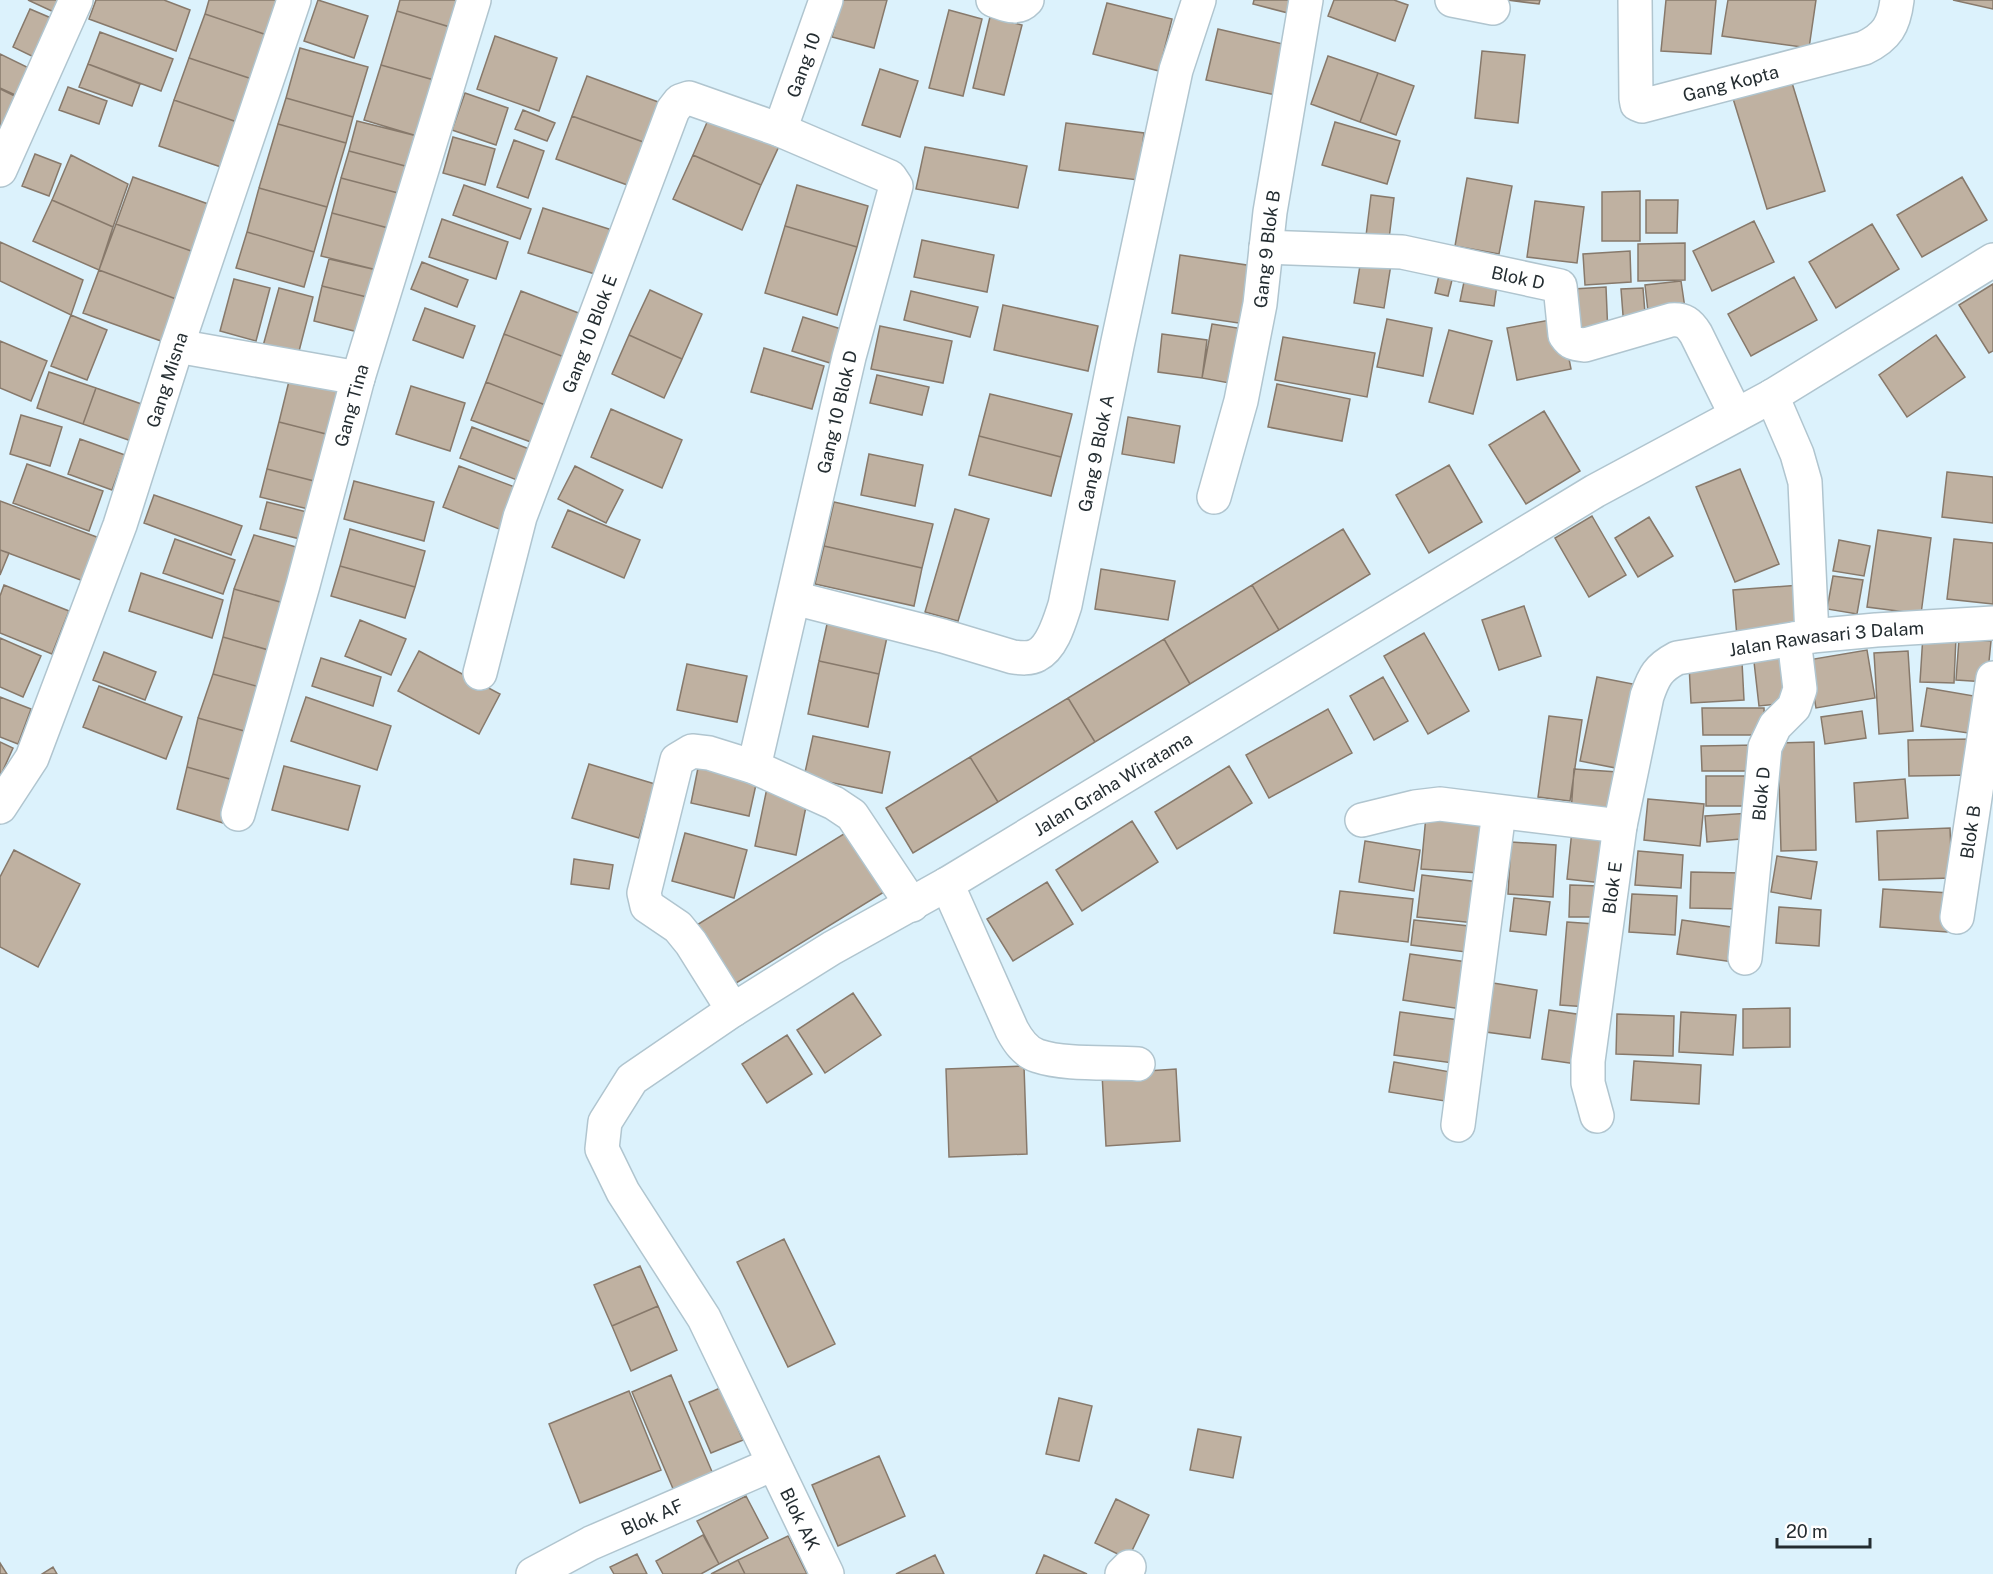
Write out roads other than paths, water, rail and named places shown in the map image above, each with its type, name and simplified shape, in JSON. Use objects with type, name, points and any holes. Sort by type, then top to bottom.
[{"type":"street","points":[[0,170],[76,0]]},
{"type":"street","name":"Gang Misna","points":[[0,807],[32,758],[120,525],[177,346],[294,0]]},
{"type":"street","name":"Gang Tina","points":[[238,814],[303,585],[358,378],[474,0]]},
{"type":"street","name":"Gang 10","points":[[780,130],[826,0]]},
{"type":"street","points":[[993,0],[1015,7],[1023,5],[1027,0]]},
{"type":"street","name":"Gang 9 Blok A","points":[[794,597],[1013,657],[1036,656],[1044,650],[1065,604],[1174,81],[1199,0]]},
{"type":"street","name":"Gang 9 Blok B","points":[[1214,497],[1241,401],[1260,304],[1285,117],[1306,0]]},
{"type":"street","points":[[1452,0],[1493,8]]},
{"type":"street","name":"Gang Kopta","points":[[1635,0],[1636,104],[1642,106],[1864,48],[1880,40],[1895,16],[1897,0]]},
{"type":"street","name":"Gang 10 Blok E","points":[[480,673],[520,517],[673,110],[680,101],[689,98],[780,130]]},
{"type":"street","name":"Gang 10 Blok D","points":[[754,768],[849,357],[896,186],[890,177],[780,130]]},
{"type":"street","name":"Blok D","points":[[1266,248],[1402,252],[1560,286],[1566,335],[1569,341],[1575,344],[1585,345],[1671,320],[1682,319],[1696,334],[1736,415]]},
{"type":"street","name":"Jalan Graha Wiratama","points":[[632,1079],[733,1010],[832,948],[912,905],[1595,491],[1772,396],[1993,260]]},
{"type":"street","points":[[177,346],[358,378]]},
{"type":"street","name":"Blok D","points":[[1744,958],[1765,747],[1775,726],[1794,707],[1800,689],[1803,638],[1805,482],[1797,454],[1772,396]]},
{"type":"street","name":"Jalan Rawasari 3 Dalam","points":[[1664,665],[1677,658],[1803,638],[1876,630],[1993,622]]},
{"type":"street","name":"Blok E","points":[[1597,1116],[1588,1083],[1588,1061],[1620,826],[1647,696],[1653,678],[1664,665]]},
{"type":"street","name":"Blok B","points":[[1957,917],[1993,678]]},
{"type":"street","points":[[733,1010],[691,943],[678,927],[647,906],[644,893],[676,760],[692,751],[709,753],[754,768],[834,803],[852,815],[912,905]]},
{"type":"street","points":[[1362,820],[1414,807],[1440,804],[1620,826]]},
{"type":"street","points":[[1458,1125],[1499,813]]},
{"type":"street","points":[[947,884],[1020,1044],[1036,1056],[1057,1060],[1138,1064]]},
{"type":"street","name":"Blok AK","points":[[632,1079],[605,1122],[602,1149],[623,1192],[704,1318],[827,1574]]},
{"type":"street","name":"Blok AF","points":[[533,1574],[591,1543],[773,1464]]}]
